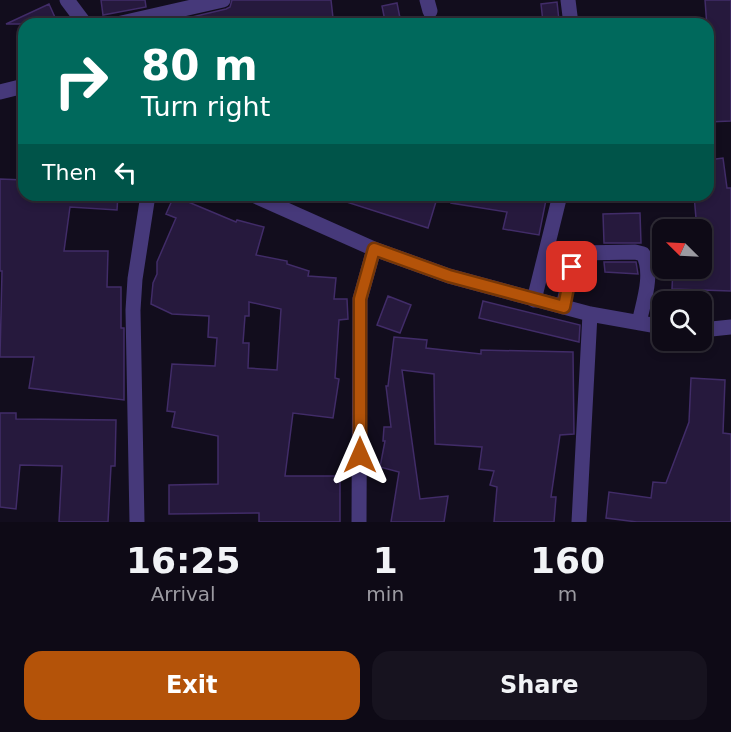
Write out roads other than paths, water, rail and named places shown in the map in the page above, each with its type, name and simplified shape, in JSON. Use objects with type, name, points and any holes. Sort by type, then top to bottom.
[{"type":"street","points":[[67,0],[80,18]]},
{"type":"street","points":[[144,18],[223,0]]},
{"type":"street","points":[[568,0],[570,18]]},
{"type":"street","points":[[0,92],[18,88]]},
{"type":"street","points":[[136,522],[133,310],[135,279],[147,201]]},
{"type":"street","points":[[266,201],[374,249],[449,276],[590,314],[652,326]]},
{"type":"street","points":[[534,300],[559,201]]},
{"type":"street","points":[[359,522],[360,299],[374,249]]},
{"type":"street","points":[[564,307],[572,267],[580,253],[635,252],[643,254],[648,262],[639,324]]},
{"type":"street","points":[[579,522],[590,314]]},
{"type":"street","points":[[712,330],[731,327]]}]
